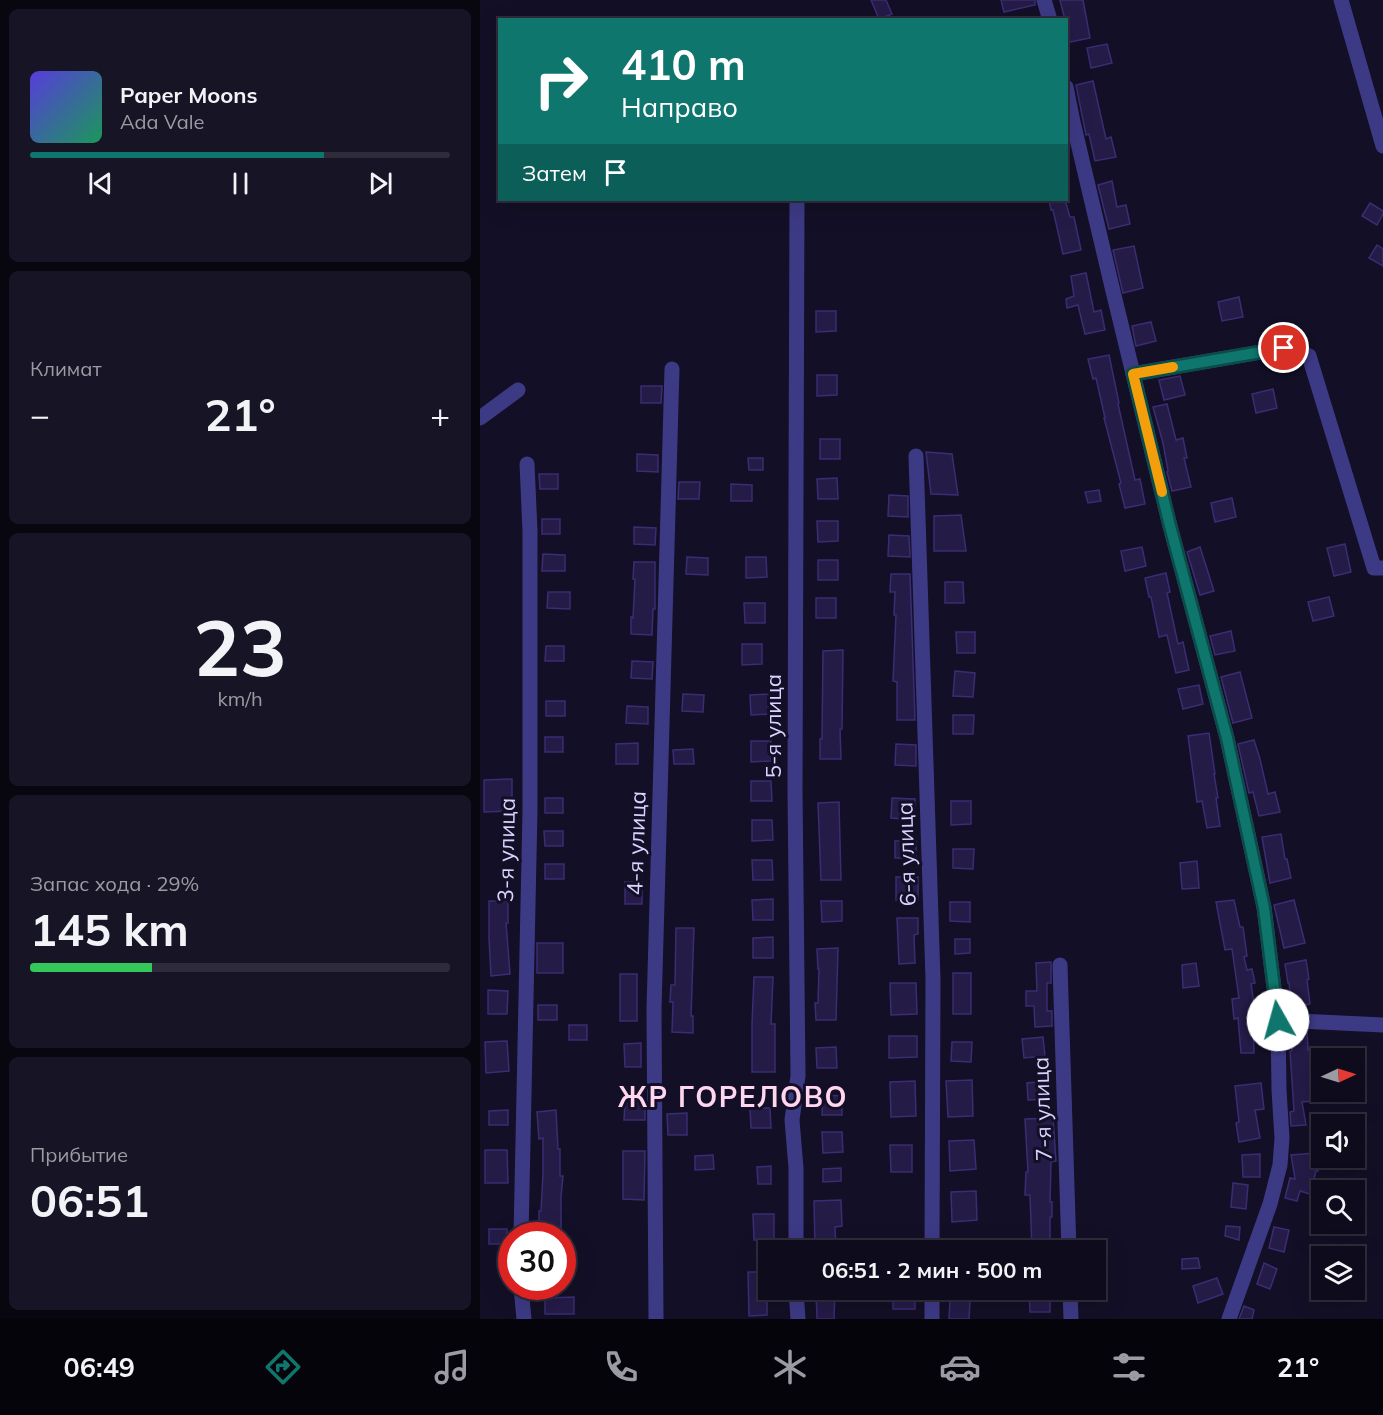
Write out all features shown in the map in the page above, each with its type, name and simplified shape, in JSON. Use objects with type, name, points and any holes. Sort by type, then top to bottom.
[{"type":"street","points":[[1044,0],[1049,18]]},
{"type":"street","points":[[1341,0],[1383,146]]},
{"type":"street","points":[[1068,96],[1170,526],[1229,749],[1264,908],[1278,1020],[1282,1138],[1280,1164],[1270,1204],[1229,1319]]},
{"type":"street","name":"5-я улица","points":[[796,1240],[796,1168],[792,1120],[798,1076],[795,789],[797,201]]},
{"type":"street","points":[[1133,374],[1284,348],[1309,356],[1374,568],[1383,568]]},
{"type":"street","name":"4-я улица","points":[[656,1319],[654,1009],[672,369]]},
{"type":"street","points":[[480,418],[518,390]]},
{"type":"street","name":"6-я улица","points":[[916,456],[933,979],[932,1240]]},
{"type":"street","name":"3-я улица","points":[[521,1222],[530,810],[530,531],[527,464]]},
{"type":"street","name":"7-я улица","points":[[1060,965],[1069,1240]]},
{"type":"street","points":[[1278,1020],[1383,1025]]},
{"type":"street","points":[[522,1300],[524,1319]]},
{"type":"street","points":[[797,1300],[798,1319]]},
{"type":"street","points":[[932,1300],[932,1319]]},
{"type":"street","points":[[1070,1300],[1071,1319]]},
{"type":"building","points":[[871,0],[886,0],[892,14],[879,18]]},
{"type":"building","points":[[1001,0],[1035,0],[1035,5],[1004,12]]},
{"type":"building","points":[[1060,0],[1083,0],[1090,38],[1070,42],[1068,18],[1064,18]]},
{"type":"building","points":[[1107,44],[1112,63],[1091,68],[1087,48]]},
{"type":"building","points":[[1093,81],[1106,139],[1111,137],[1116,157],[1095,161],[1089,134],[1086,135],[1076,85]]},
{"type":"building","points":[[1112,181],[1117,207],[1126,205],[1130,224],[1109,229],[1098,185]]},
{"type":"building","points":[[1049,201],[1065,201],[1070,217],[1074,217],[1081,250],[1063,254],[1053,210],[1051,210]]},
{"type":"building","points":[[1370,203],[1383,211],[1377,225],[1362,216]]},
{"type":"building","points":[[1377,245],[1383,249],[1383,266],[1369,258]]},
{"type":"building","points":[[1134,246],[1143,288],[1123,293],[1113,250]]},
{"type":"building","points":[[1086,273],[1094,312],[1101,310],[1105,330],[1085,334],[1078,305],[1067,308],[1066,299],[1074,296],[1071,276]]},
{"type":"building","points":[[1239,297],[1243,317],[1222,321],[1218,302]]},
{"type":"building","points":[[816,311],[836,311],[836,331],[816,332]]},
{"type":"building","points":[[1151,322],[1156,341],[1136,346],[1132,326]]},
{"type":"building","points":[[1109,355],[1135,480],[1140,479],[1145,504],[1125,508],[1096,378],[1093,379],[1088,359]]},
{"type":"building","points":[[817,375],[837,375],[837,395],[817,396]]},
{"type":"building","points":[[1180,376],[1185,395],[1164,400],[1159,380]]},
{"type":"building","points":[[641,386],[662,386],[661,403],[641,403]]},
{"type":"building","points":[[1273,389],[1277,408],[1256,413],[1252,394]]},
{"type":"building","points":[[1167,404],[1176,440],[1183,438],[1187,458],[1184,458],[1191,487],[1172,491],[1163,443],[1153,407]]},
{"type":"building","points":[[820,439],[840,439],[840,459],[820,459]]},
{"type":"building","points":[[926,452],[952,454],[958,495],[931,494]]},
{"type":"building","points":[[637,454],[658,455],[658,472],[637,471]]},
{"type":"building","points":[[748,458],[763,458],[763,470],[749,470]]},
{"type":"building","points":[[539,474],[558,474],[558,489],[540,489]]},
{"type":"building","points":[[837,478],[838,499],[818,499],[817,479]]},
{"type":"building","points":[[679,482],[700,482],[699,499],[678,499]]},
{"type":"building","points":[[731,484],[752,485],[752,501],[731,501]]},
{"type":"building","points":[[1099,490],[1101,501],[1088,503],[1085,492]]},
{"type":"building","points":[[889,495],[908,496],[908,517],[888,516]]},
{"type":"building","points":[[1232,498],[1236,517],[1215,522],[1211,503]]},
{"type":"building","points":[[961,515],[966,551],[934,551],[934,516]]},
{"type":"building","points":[[542,519],[560,519],[560,534],[542,534]]},
{"type":"building","points":[[817,521],[838,521],[838,541],[818,542]]},
{"type":"building","points":[[634,527],[656,528],[655,545],[634,544]]},
{"type":"building","points":[[889,535],[909,536],[910,557],[888,556]]},
{"type":"building","points":[[1345,544],[1351,572],[1334,576],[1327,548]]},
{"type":"building","points":[[1142,547],[1146,566],[1125,571],[1121,551]]},
{"type":"building","points":[[1200,547],[1214,591],[1200,595],[1187,552]]},
{"type":"building","points":[[543,554],[565,555],[565,571],[542,571]]},
{"type":"building","points":[[687,557],[708,558],[708,575],[686,574]]},
{"type":"building","points":[[746,557],[766,557],[767,577],[746,578]]},
{"type":"building","points":[[818,560],[838,560],[838,580],[818,580]]},
{"type":"building","points":[[634,562],[655,562],[655,609],[653,609],[652,635],[631,634]]},
{"type":"building","points":[[1166,573],[1170,592],[1167,593],[1178,644],[1183,642],[1189,670],[1176,673],[1167,635],[1159,637],[1145,578]]},
{"type":"building","points":[[891,574],[910,574],[915,720],[897,720],[897,682],[893,681],[896,615],[894,615],[895,592],[890,592]]},
{"type":"building","points":[[945,582],[963,582],[964,603],[945,603]]},
{"type":"building","points":[[548,592],[570,592],[570,609],[547,608]]},
{"type":"building","points":[[1329,597],[1334,616],[1313,621],[1308,602]]},
{"type":"building","points":[[816,598],[836,598],[836,618],[816,618]]},
{"type":"building","points":[[744,603],[765,603],[765,623],[745,623]]},
{"type":"building","points":[[1231,631],[1235,651],[1215,655],[1210,636]]},
{"type":"building","points":[[956,632],[975,632],[975,653],[957,653]]},
{"type":"building","points":[[742,644],[762,644],[762,664],[742,665]]},
{"type":"building","points":[[546,646],[564,646],[564,661],[545,661]]},
{"type":"building","points":[[843,650],[841,759],[820,759],[823,651]]},
{"type":"building","points":[[632,661],[653,662],[652,679],[631,678]]},
{"type":"building","points":[[955,671],[975,673],[973,697],[953,696]]},
{"type":"building","points":[[1240,672],[1252,718],[1233,723],[1221,677]]},
{"type":"building","points":[[1199,685],[1203,704],[1183,709],[1178,689]]},
{"type":"building","points":[[683,694],[704,695],[703,712],[682,711]]},
{"type":"building","points":[[771,694],[771,714],[751,715],[750,695]]},
{"type":"building","points":[[546,701],[565,701],[565,716],[546,716]]},
{"type":"building","points":[[627,706],[648,707],[648,724],[626,723]]},
{"type":"building","points":[[953,715],[974,715],[973,734],[953,734]]},
{"type":"building","points":[[1209,733],[1220,826],[1207,828],[1202,801],[1197,802],[1188,736]]},
{"type":"building","points":[[545,737],[563,737],[563,752],[545,752]]},
{"type":"building","points":[[1254,740],[1268,794],[1275,792],[1280,812],[1259,816],[1253,792],[1249,793],[1238,744]]},
{"type":"building","points":[[751,741],[771,741],[771,761],[751,762]]},
{"type":"building","points":[[638,743],[638,764],[616,764],[616,744]]},
{"type":"building","points":[[896,744],[916,745],[916,766],[895,765]]},
{"type":"building","points":[[693,749],[694,764],[674,764],[673,750]]},
{"type":"building","points":[[512,779],[512,811],[484,812],[484,780]]},
{"type":"building","points":[[751,781],[771,781],[772,801],[751,801]]},
{"type":"building","points":[[545,798],[563,798],[563,813],[545,813]]},
{"type":"building","points":[[892,798],[915,799],[914,820],[891,818]]},
{"type":"building","points":[[951,801],[971,801],[971,824],[951,825]]},
{"type":"building","points":[[839,802],[841,880],[821,880],[818,803]]},
{"type":"building","points":[[752,820],[772,820],[773,840],[752,841]]},
{"type":"building","points":[[544,831],[563,831],[563,846],[545,846]]},
{"type":"building","points":[[1281,834],[1291,878],[1270,883],[1262,837]]},
{"type":"building","points":[[895,841],[916,841],[916,858],[895,858]]},
{"type":"building","points":[[953,849],[974,849],[973,869],[953,868]]},
{"type":"building","points":[[752,860],[772,860],[773,880],[753,880]]},
{"type":"building","points":[[1197,861],[1199,888],[1182,889],[1180,863]]},
{"type":"building","points":[[545,864],[564,864],[564,879],[545,879]]},
{"type":"building","points":[[896,877],[918,877],[918,900],[896,900]]},
{"type":"building","points":[[625,882],[642,882],[642,904],[625,904]]},
{"type":"building","points":[[773,899],[773,920],[753,920],[752,900]]},
{"type":"building","points":[[1234,900],[1240,927],[1243,927],[1247,970],[1252,969],[1255,983],[1251,984],[1256,1016],[1253,1017],[1254,1053],[1241,1053],[1238,1018],[1234,1019],[1232,999],[1239,998],[1232,949],[1225,950],[1216,902]]},
{"type":"building","points":[[1294,900],[1305,943],[1284,948],[1274,905]]},
{"type":"building","points":[[489,901],[508,901],[508,923],[506,923],[510,974],[491,976]]},
{"type":"building","points":[[821,901],[842,901],[842,921],[822,922]]},
{"type":"building","points":[[950,902],[970,902],[970,922],[950,921]]},
{"type":"building","points":[[897,918],[918,918],[918,934],[914,935],[915,963],[899,964]]},
{"type":"building","points":[[676,928],[694,928],[691,1016],[693,1016],[693,1033],[672,1032],[673,1002],[670,1002],[671,985],[675,985]]},
{"type":"building","points":[[773,937],[773,958],[753,958],[753,938]]},
{"type":"building","points":[[955,939],[970,939],[970,953],[955,954]]},
{"type":"building","points":[[537,943],[563,943],[563,973],[537,973]]},
{"type":"building","points":[[838,948],[836,1020],[816,1020],[815,1003],[818,1003],[819,969],[817,949]]},
{"type":"building","points":[[1306,960],[1310,1004],[1292,1008],[1285,964]]},
{"type":"building","points":[[1051,962],[1051,983],[1047,983],[1047,1011],[1052,1011],[1052,1026],[1035,1027],[1034,1006],[1026,1006],[1026,991],[1037,991],[1036,963]]},
{"type":"building","points":[[1196,963],[1199,986],[1183,988],[1182,965]]},
{"type":"building","points":[[953,973],[971,973],[971,1014],[953,1014]]},
{"type":"building","points":[[620,974],[637,974],[637,1021],[620,1021]]},
{"type":"building","points":[[754,977],[773,977],[771,1024],[775,1024],[775,1072],[752,1072]]},
{"type":"building","points":[[890,983],[916,983],[917,1014],[891,1015]]},
{"type":"building","points":[[488,990],[508,991],[507,1014],[488,1014]]},
{"type":"building","points":[[538,1005],[557,1005],[557,1020],[538,1020]]},
{"type":"building","points":[[569,1025],[587,1025],[587,1040],[569,1040]]},
{"type":"building","points":[[1289,1030],[1307,1031],[1308,1050],[1311,1049],[1311,1101],[1302,1102],[1306,1125],[1291,1126],[1290,1112],[1294,1111],[1290,1051],[1292,1051]]},
{"type":"building","points":[[889,1036],[917,1036],[917,1057],[889,1058]]},
{"type":"building","points":[[1043,1037],[1045,1056],[1024,1058],[1022,1039]]},
{"type":"building","points":[[507,1041],[509,1071],[486,1073],[485,1042]]},
{"type":"building","points":[[952,1042],[972,1042],[971,1062],[951,1061]]},
{"type":"building","points":[[641,1043],[641,1067],[625,1067],[624,1044]]},
{"type":"building","points":[[836,1047],[837,1068],[817,1068],[816,1048]]},
{"type":"building","points":[[972,1080],[973,1116],[948,1117],[946,1081]]},
{"type":"building","points":[[915,1081],[916,1116],[891,1117],[890,1082]]},
{"type":"building","points":[[1048,1081],[1049,1099],[1028,1100],[1027,1083]]},
{"type":"building","points":[[1261,1083],[1264,1109],[1255,1110],[1260,1138],[1239,1142],[1235,1086]]},
{"type":"building","points":[[823,1095],[842,1096],[842,1115],[822,1115]]},
{"type":"building","points":[[625,1103],[645,1103],[645,1120],[624,1120]]},
{"type":"building","points":[[750,1108],[770,1108],[771,1128],[751,1128]]},
{"type":"building","points":[[508,1110],[508,1125],[489,1125],[489,1111]]},
{"type":"building","points":[[556,1110],[560,1176],[563,1176],[561,1222],[539,1222],[543,1138],[539,1139],[537,1112]]},
{"type":"building","points":[[687,1113],[687,1135],[668,1135],[667,1114]]},
{"type":"building","points":[[1053,1118],[1056,1161],[1051,1162],[1050,1240],[1032,1240],[1030,1195],[1025,1195],[1026,1172],[1028,1172],[1025,1119]]},
{"type":"building","points":[[822,1132],[842,1132],[843,1152],[823,1153]]},
{"type":"building","points":[[974,1140],[976,1169],[950,1171],[949,1141]]},
{"type":"building","points":[[890,1145],[912,1145],[912,1172],[891,1172]]},
{"type":"building","points":[[485,1150],[507,1150],[508,1183],[485,1183]]},
{"type":"building","points":[[623,1151],[645,1151],[644,1200],[623,1199]]},
{"type":"building","points":[[1311,1153],[1311,1168],[1318,1168],[1314,1180],[1311,1180],[1310,1194],[1300,1191],[1297,1201],[1285,1198],[1290,1178],[1295,1179],[1291,1155]]},
{"type":"building","points":[[1260,1154],[1260,1177],[1243,1177],[1242,1155]]},
{"type":"building","points":[[713,1155],[714,1169],[695,1170],[695,1156]]},
{"type":"building","points":[[771,1166],[771,1184],[758,1184],[757,1167]]},
{"type":"building","points":[[841,1168],[841,1181],[823,1182],[823,1169]]},
{"type":"building","points":[[1233,1183],[1248,1185],[1246,1209],[1231,1207]]},
{"type":"building","points":[[976,1191],[977,1220],[952,1222],[951,1192]]},
{"type":"building","points":[[841,1200],[842,1226],[835,1227],[836,1240],[815,1240],[814,1201]]},
{"type":"building","points":[[753,1214],[774,1214],[774,1239],[754,1240]]},
{"type":"building","points":[[1226,1226],[1240,1227],[1239,1240],[1225,1236]]},
{"type":"building","points":[[1274,1227],[1289,1230],[1284,1252],[1269,1248]]},
{"type":"building","points":[[489,1229],[498,1229],[498,1244],[489,1244]]},
{"type":"building","points":[[1198,1258],[1200,1268],[1182,1269],[1182,1259]]},
{"type":"building","points":[[1264,1263],[1277,1269],[1270,1289],[1257,1284]]},
{"type":"building","points":[[748,1272],[758,1272],[758,1300],[767,1300],[767,1315],[749,1316]]},
{"type":"building","points":[[1217,1278],[1223,1294],[1198,1303],[1193,1286]]},
{"type":"building","points":[[545,1300],[574,1300],[574,1314],[545,1314]]},
{"type":"building","points":[[816,1300],[835,1300],[834,1319],[817,1319]]},
{"type":"building","points":[[893,1300],[915,1300],[915,1309],[893,1309]]},
{"type":"building","points":[[950,1300],[970,1300],[969,1319],[949,1319]]},
{"type":"building","points":[[1029,1300],[1050,1300],[1050,1312],[1030,1312]]},
{"type":"building","points":[[1244,1306],[1254,1310],[1252,1319],[1239,1319]]},
{"type":"slow traffic","points":[[1162,492],[1133,374],[1173,367]]},
{"type":"district","name":"ЖР ГОРЕЛОВО","points":[[733,1097]]},
{"type":"route","points":[[1278,1020],[1264,908],[1227,738],[1170,526],[1133,374],[1284,348]]}]
